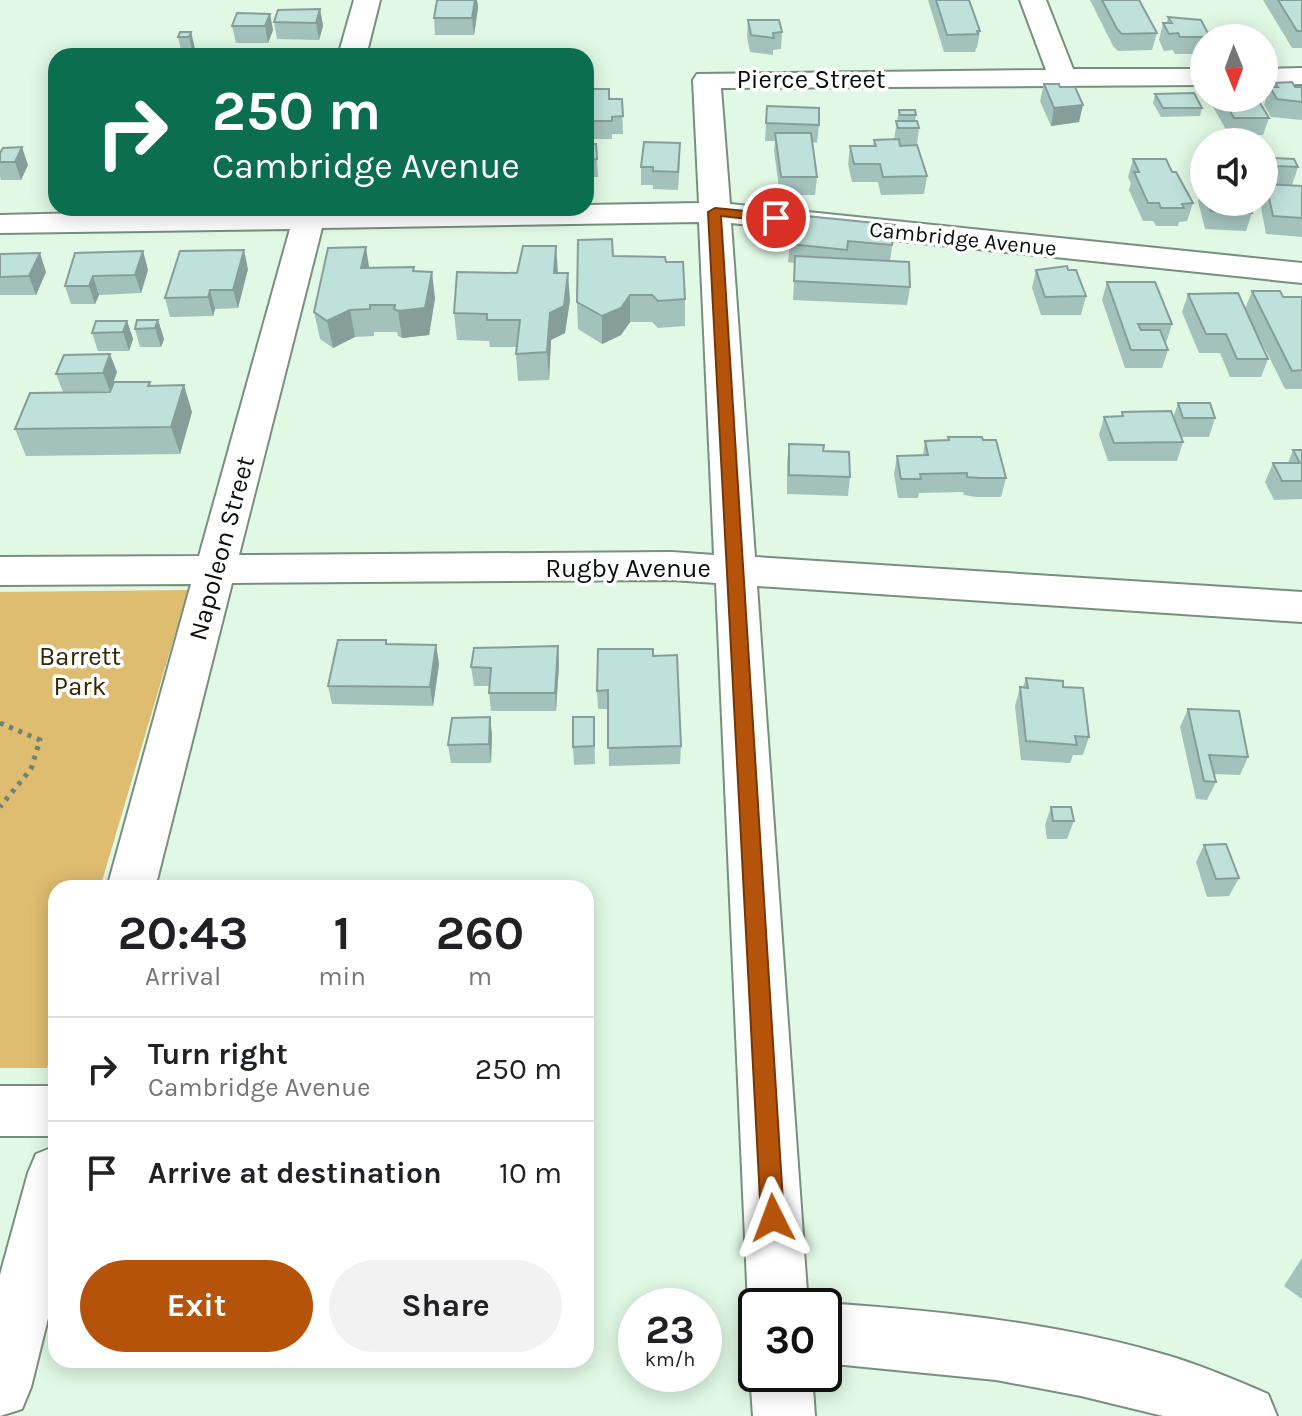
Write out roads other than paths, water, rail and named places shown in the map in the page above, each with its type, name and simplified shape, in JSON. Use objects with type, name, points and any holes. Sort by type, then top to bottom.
[{"type":"street","points":[[354,48],[367,0]]},
{"type":"street","points":[[1033,0],[1075,78],[1190,77]]},
{"type":"street","points":[[1278,77],[1302,76]]},
{"type":"street","name":"Pierce Street","points":[[777,1288],[707,80],[1075,78]]},
{"type":"street","name":"Cambridge Avenue","points":[[594,213],[715,212],[1302,273]]},
{"type":"street","name":"Cambridge Avenue","points":[[0,224],[248,216]]},
{"type":"street","name":"Napoleon Street","points":[[133,880],[309,216]]},
{"type":"street","name":"Rugby Avenue","points":[[0,571],[656,566],[1302,607]]},
{"type":"street","points":[[0,1111],[48,1111]]},
{"type":"street","points":[[0,1387],[48,1204]]},
{"type":"street","points":[[842,1334],[932,1340],[1039,1354],[1169,1386],[1246,1416]]},
{"type":"street","points":[[782,1392],[784,1416]]},
{"type":"park label","name":"Barrett Park","points":[[80,671]]}]
